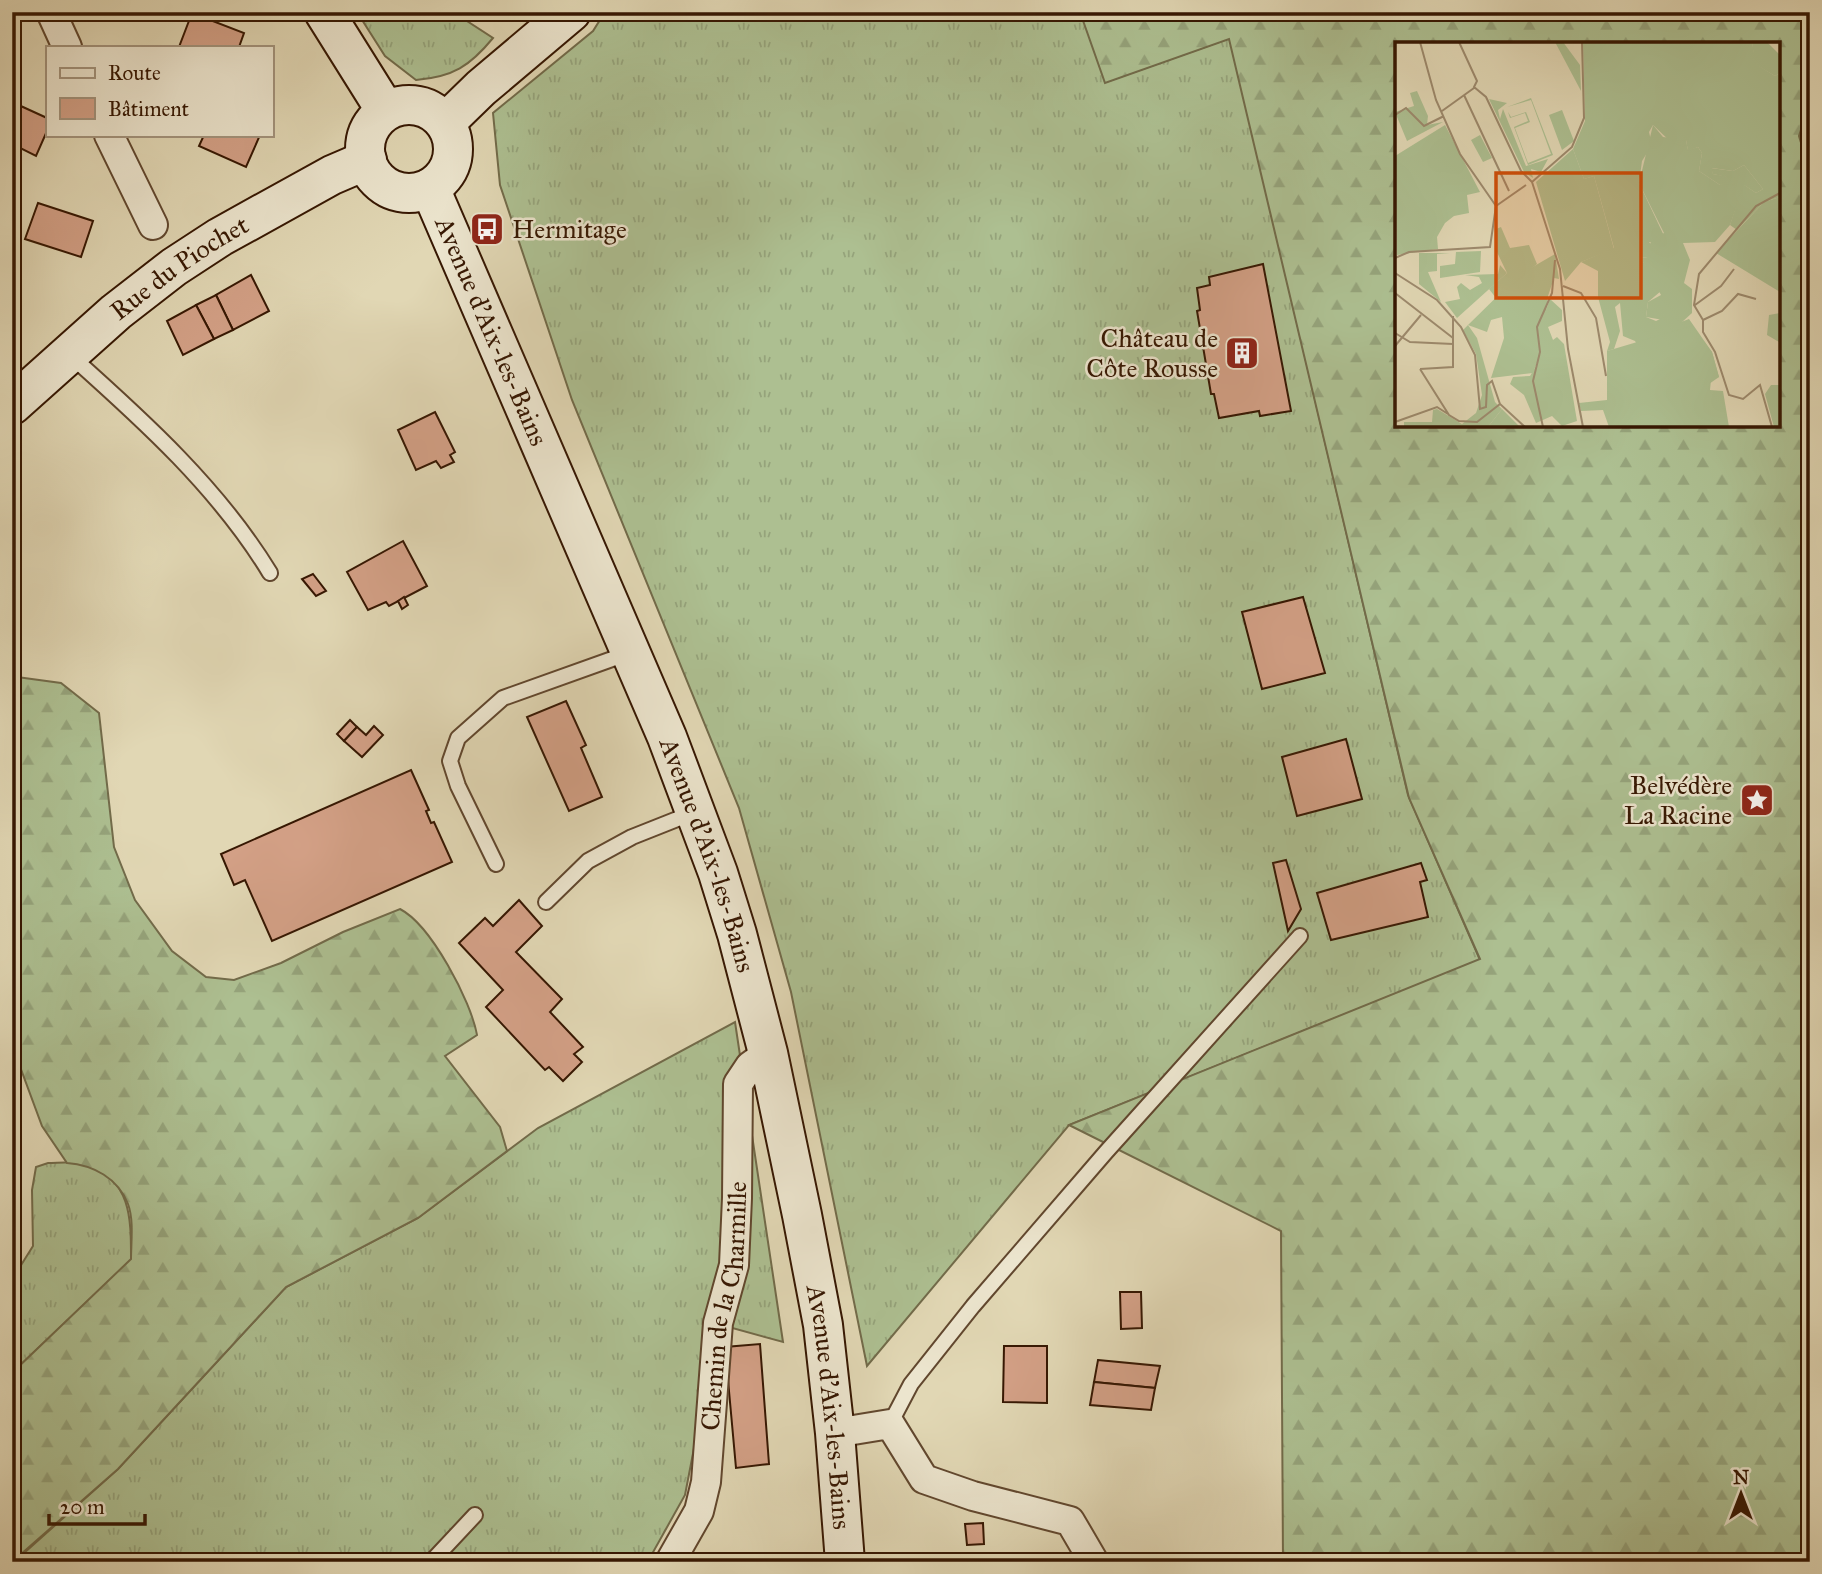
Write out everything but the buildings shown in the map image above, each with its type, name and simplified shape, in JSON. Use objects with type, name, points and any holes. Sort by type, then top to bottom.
[{"type":"main road","points":[[324,12],[386,111]]},
{"type":"main road","points":[[367,160],[365,139],[372,125],[386,111],[408,104],[435,113],[445,123],[481,88],[571,12]]},
{"type":"main road","name":"Avenue d'Aix-les-Bains","points":[[367,160],[369,169],[377,180],[390,189],[404,193],[430,188],[444,177],[451,164],[453,143],[445,123]]},
{"type":"main road","name":"Rue du Piochet","points":[[12,405],[116,312],[174,267],[220,237],[321,181],[367,160]]},
{"type":"main road","name":"Avenue d'Aix-les-Bains","points":[[430,188],[667,737],[696,812],[737,934],[768,1053],[823,1325],[845,1562]]},
{"type":"street","points":[[51,12],[67,46]]},
{"type":"street","points":[[109,136],[153,225]]},
{"type":"street","name":"Chemin de la Charmille","points":[[670,1562],[699,1511],[706,1482],[718,1323],[734,1265],[738,1084],[750,1066],[768,1053]]},
{"type":"street","points":[[835,1433],[890,1424],[924,1479],[973,1496],[1070,1521],[1094,1562]]},
{"type":"lane","points":[[70,354],[153,430],[216,498],[271,573]]},
{"type":"lane","points":[[496,864],[458,786],[450,761],[458,738],[503,698],[630,653]]},
{"type":"lane","points":[[545,902],[588,861],[632,837],[696,812]]},
{"type":"lane","points":[[890,1424],[911,1384],[973,1306],[1106,1152],[1300,936]]},
{"type":"lane","points":[[431,1562],[475,1515]]},
{"type":"green space","points":[[357,12],[453,12],[493,38],[468,63],[451,73],[416,80],[385,56]]},
{"type":"green space","points":[[605,12],[1081,12],[1106,82],[1230,38],[1408,795],[1480,960],[1069,1125],[867,1366],[791,992],[739,808],[572,400],[500,185],[493,113],[593,31]]},
{"type":"green space","points":[[1080,12],[1810,12],[1810,102],[1799,136],[1810,173],[1810,1562],[1283,1562],[1281,1231],[1069,1125],[1480,959],[1409,798],[1229,39],[1105,83]]},
{"type":"green space","points":[[1810,102],[1810,173],[1799,136]]},
{"type":"green space","points":[[17,677],[61,683],[99,713],[114,847],[135,900],[172,951],[206,977],[234,980],[281,963],[343,932],[400,909],[412,918],[448,965],[467,1003],[477,1035],[445,1056],[500,1127],[507,1151],[418,1218],[286,1287],[118,1469],[12,1562],[12,1373],[131,1259],[132,1232],[128,1204],[118,1187],[104,1174],[67,1163],[42,1126],[12,1045],[12,680]]},
{"type":"green space","points":[[735,1022],[783,1342],[718,1324],[685,1495],[652,1554],[656,1562],[14,1562],[118,1469],[286,1287],[418,1218],[538,1128]]},
{"type":"green space","points":[[48,1163],[82,1164],[101,1171],[112,1180],[126,1203],[131,1260],[12,1373],[12,1270],[18,1270],[33,1246],[32,1190],[36,1167]]},
{"type":"place","name":"Hermitage","points":[[487,229]]},
{"type":"place","name":"Château de Côte Rousse","points":[[1242,353]]},
{"type":"place","name":"Belvédère La Racine","points":[[1757,800]]}]
